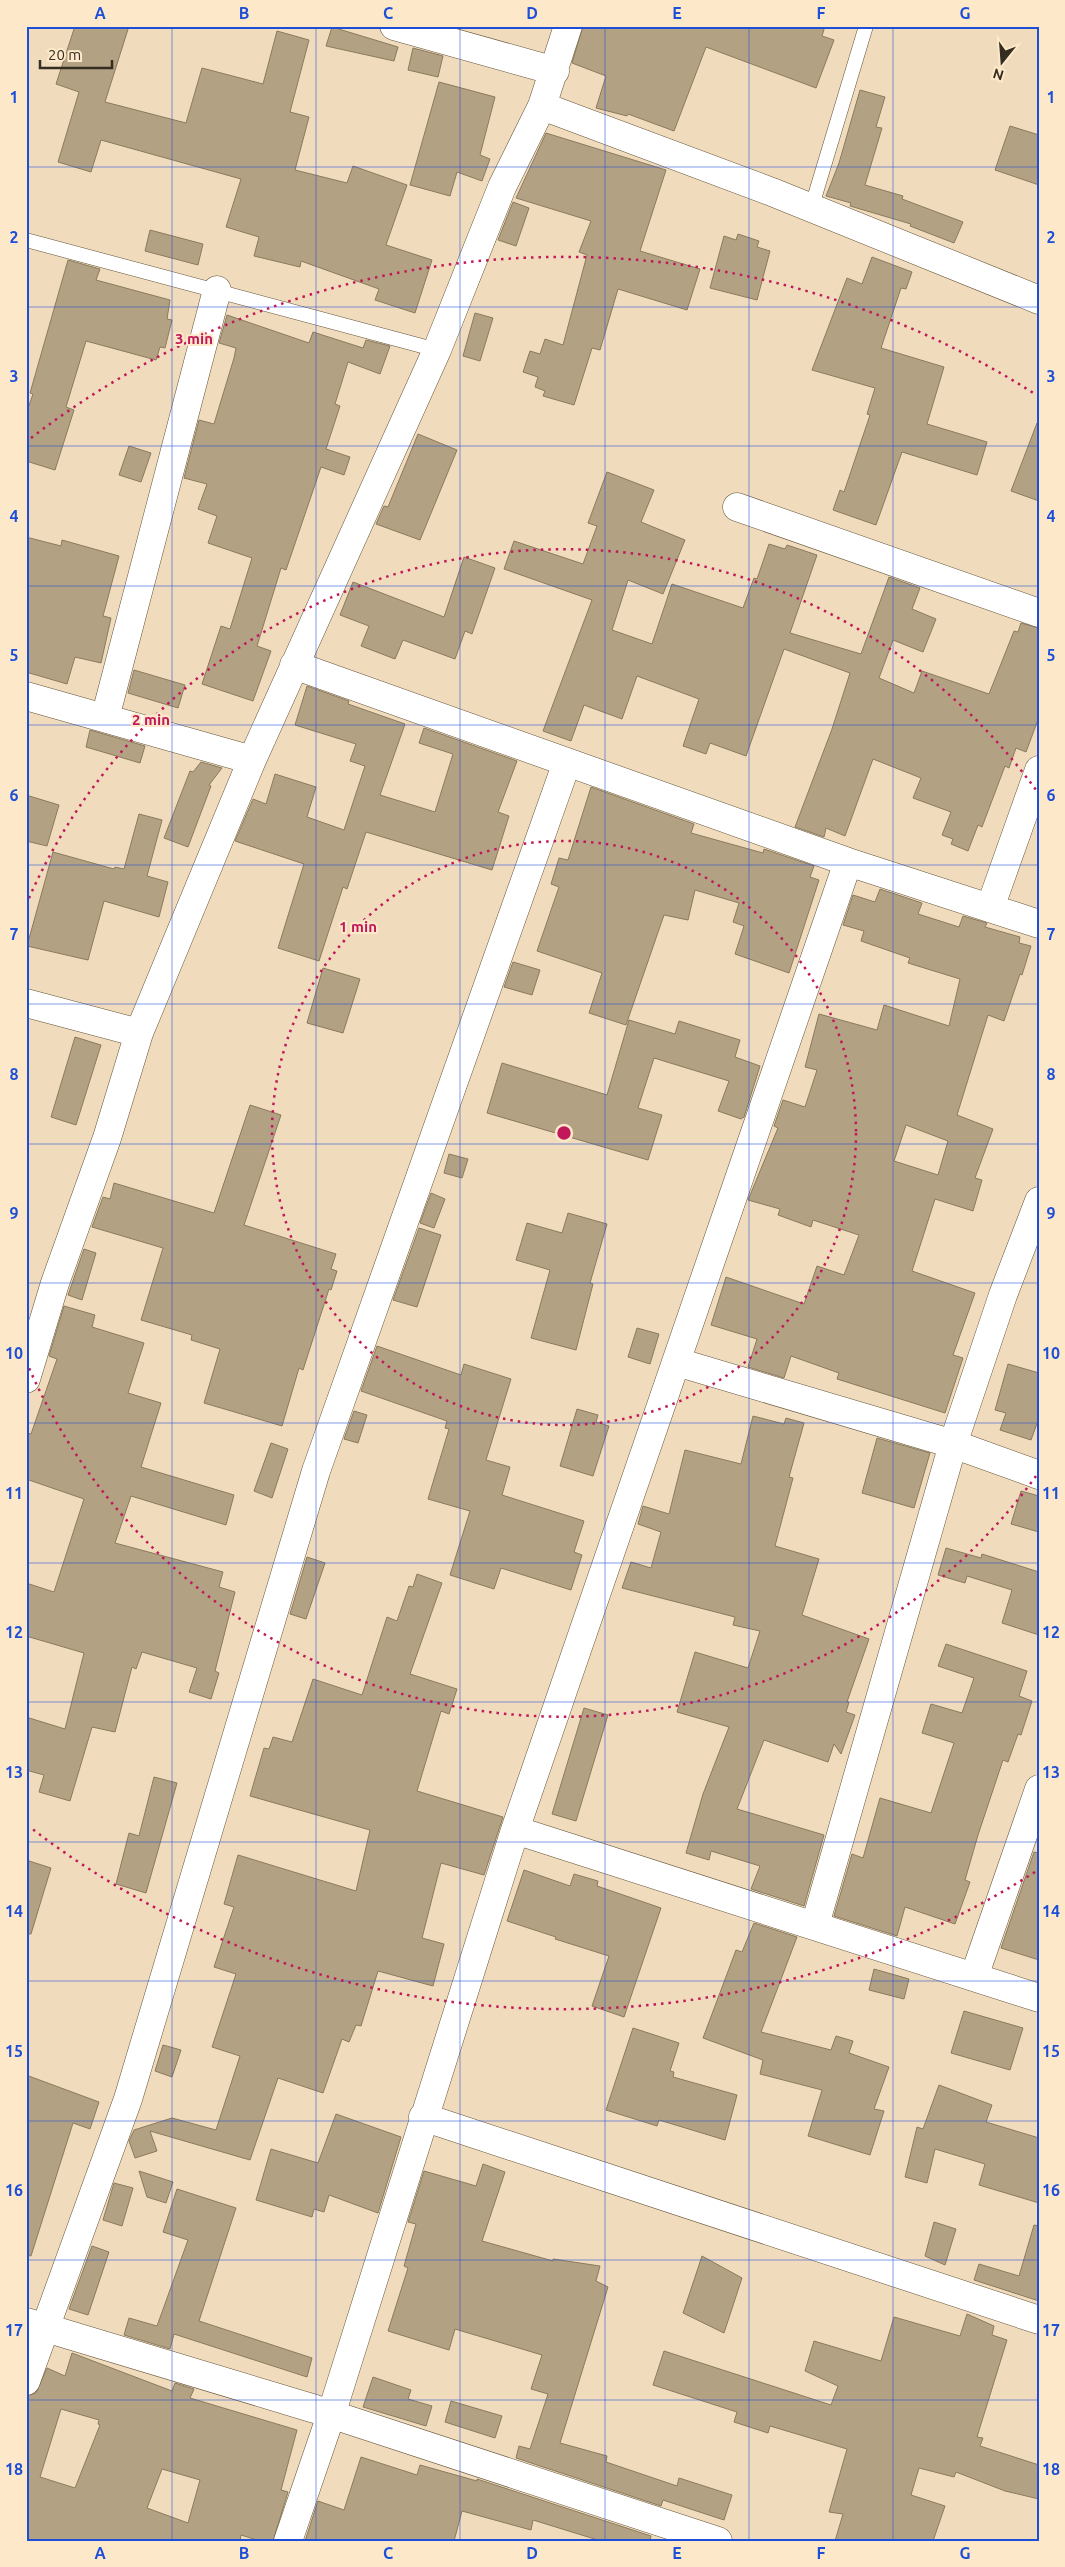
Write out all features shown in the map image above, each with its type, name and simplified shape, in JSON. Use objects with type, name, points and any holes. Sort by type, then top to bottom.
[{"type":"street","points":[[394,26],[555,71]]},
{"type":"street","points":[[26,1379],[55,1283],[107,1138],[139,1033],[252,760],[437,350],[502,187],[542,106],[555,71],[568,26]]},
{"type":"street","points":[[542,106],[772,192],[1039,300]]},
{"type":"street","points":[[106,718],[217,290]]},
{"type":"street","points":[[737,507],[1039,613]]},
{"type":"street","points":[[294,665],[848,862],[1039,924]]},
{"type":"street","points":[[26,696],[252,760]]},
{"type":"street","points":[[26,2381],[36,2325],[128,2099],[316,1471],[567,762]]},
{"type":"street","points":[[990,908],[1039,770]]},
{"type":"street","points":[[288,2541],[331,2414],[423,2117],[515,1830],[848,862]]},
{"type":"street","points":[[26,1003],[139,1033]]},
{"type":"street","points":[[814,1925],[953,1444],[1003,1295],[1039,1201]]},
{"type":"street","points":[[677,1362],[953,1444],[1039,1475]]},
{"type":"street","points":[[974,1977],[1039,1789]]},
{"type":"street","points":[[515,1830],[1039,1998]]},
{"type":"street","points":[[423,2117],[1039,2320]]},
{"type":"street","points":[[36,2325],[331,2414],[718,2541]]},
{"type":"lane","points":[[811,209],[866,26]]},
{"type":"lane","points":[[26,240],[437,350]]},
{"type":"building","points":[[75,26],[129,26],[105,102],[186,123],[202,68],[263,84],[277,31],[309,40],[290,112],[309,117],[295,170],[347,183],[353,166],[407,185],[386,245],[432,260],[415,313],[375,300],[379,289],[301,261],[300,267],[254,256],[259,237],[226,227],[241,179],[101,140],[91,172],[58,162],[79,92],[56,84]]},
{"type":"building","points":[[583,26],[825,26],[822,36],[834,40],[816,88],[706,47],[674,131],[628,114],[627,116],[596,108],[606,76],[572,63]]},
{"type":"building","points":[[332,27],[398,47],[394,61],[326,46]]},
{"type":"building","points":[[413,48],[443,56],[438,77],[408,70]]},
{"type":"building","points":[[439,82],[495,97],[480,155],[490,159],[482,181],[457,172],[450,196],[410,185]]},
{"type":"building","points":[[860,90],[885,97],[876,127],[882,128],[865,185],[903,196],[902,199],[963,222],[954,243],[910,226],[911,224],[850,206],[851,203],[826,196],[839,163]]},
{"type":"building","points":[[1010,126],[1039,135],[1039,185],[995,170]]},
{"type":"building","points":[[546,133],[666,170],[640,251],[700,269],[687,310],[618,289],[600,350],[592,348],[574,405],[543,396],[545,391],[535,387],[538,377],[523,372],[530,351],[540,354],[545,339],[563,345],[587,255],[579,252],[591,221],[516,198]]},
{"type":"building","points":[[513,202],[529,208],[516,246],[498,240]]},
{"type":"building","points":[[150,230],[203,244],[198,265],[145,251]]},
{"type":"building","points":[[738,234],[759,241],[757,247],[770,251],[757,300],[710,288],[724,236],[736,240]]},
{"type":"building","points":[[872,257],[912,272],[906,289],[901,288],[881,348],[944,367],[927,424],[987,442],[977,475],[902,452],[876,525],[833,510],[840,490],[844,492],[870,415],[867,414],[875,388],[812,370],[847,278],[862,284]]},
{"type":"building","points":[[68,260],[100,269],[96,280],[170,300],[167,319],[172,320],[165,348],[160,347],[156,360],[86,341],[66,407],[74,410],[55,470],[26,461],[26,414],[33,394],[30,393]]},
{"type":"building","points":[[475,313],[493,318],[480,361],[463,356]]},
{"type":"building","points":[[227,315],[309,343],[313,332],[363,348],[366,340],[390,346],[380,374],[348,362],[335,404],[340,406],[326,449],[350,457],[344,475],[321,467],[286,570],[281,568],[257,646],[271,651],[253,701],[202,684],[221,626],[230,629],[252,558],[208,543],[217,516],[198,509],[207,484],[184,478],[199,420],[214,424],[234,358],[236,348],[219,343]]},
{"type":"building","points":[[1037,423],[1039,423],[1039,501],[1011,491]]},
{"type":"building","points":[[418,434],[457,450],[420,540],[376,524],[384,506],[388,507]]},
{"type":"building","points":[[129,446],[151,453],[141,482],[119,475]]},
{"type":"building","points":[[607,472],[654,490],[641,522],[685,540],[663,594],[628,580],[612,630],[652,644],[672,584],[743,608],[754,578],[757,579],[769,544],[785,549],[787,545],[817,555],[790,633],[861,654],[889,577],[920,588],[912,609],[936,619],[923,652],[893,640],[879,678],[914,693],[922,671],[989,694],[1014,631],[1018,632],[1021,623],[1039,628],[1039,717],[1026,752],[1016,748],[1009,768],[1005,766],[982,827],[978,825],[968,851],[951,844],[953,839],[942,835],[951,812],[913,798],[921,778],[873,759],[845,836],[826,828],[824,837],[795,827],[832,729],[850,673],[784,649],[746,756],[710,743],[706,754],[683,746],[699,699],[637,676],[622,719],[584,705],[571,741],[543,731],[592,600],[504,569],[514,541],[583,564],[597,526],[588,523]]},
{"type":"building","points":[[26,537],[61,546],[62,540],[119,556],[103,616],[111,618],[101,663],[75,657],[67,684],[26,672]]},
{"type":"building","points":[[464,557],[495,568],[472,634],[465,631],[455,659],[403,640],[395,659],[361,646],[369,626],[340,615],[353,582],[444,617]]},
{"type":"building","points":[[134,670],[185,685],[178,708],[128,693]]},
{"type":"building","points":[[307,686],[349,701],[348,704],[405,724],[380,795],[435,812],[453,754],[419,743],[424,728],[517,761],[498,812],[509,816],[492,870],[366,832],[347,889],[343,887],[319,961],[278,948],[304,864],[235,841],[253,799],[266,804],[275,774],[316,787],[307,817],[344,830],[365,766],[350,761],[356,744],[295,725]]},
{"type":"building","points":[[90,730],[145,746],[140,763],[86,747]]},
{"type":"building","points":[[201,762],[222,768],[209,785],[211,786],[188,847],[164,838],[190,771],[193,772]]},
{"type":"building","points":[[591,787],[694,824],[691,833],[763,853],[764,849],[814,866],[810,877],[819,880],[789,973],[735,954],[744,926],[733,922],[739,903],[695,890],[688,920],[664,915],[626,1025],[589,1013],[602,973],[537,951],[559,887],[551,884],[559,858],[568,860]]},
{"type":"building","points":[[26,795],[59,805],[47,846],[26,841]]},
{"type":"building","points":[[139,814],[162,820],[147,876],[168,882],[159,917],[104,901],[88,960],[27,946],[53,852],[114,869],[115,867],[124,869]]},
{"type":"building","points":[[880,889],[922,903],[918,914],[959,927],[963,916],[987,923],[985,927],[1020,937],[1019,943],[1031,946],[1004,1021],[988,1015],[957,1115],[993,1129],[975,1178],[982,1180],[973,1211],[935,1199],[912,1271],[975,1293],[953,1355],[963,1358],[945,1413],[837,1379],[839,1373],[791,1356],[784,1378],[748,1367],[757,1339],[711,1325],[726,1277],[804,1304],[817,1266],[844,1275],[859,1235],[813,1220],[811,1227],[778,1215],[780,1209],[748,1200],[778,1128],[774,1126],[783,1100],[805,1107],[817,1070],[805,1067],[819,1014],[877,1030],[884,1005],[949,1026],[960,979],[908,963],[910,958],[861,941],[864,931],[843,925],[853,895],[875,902]],"holes":[[[906,1125],[948,1141],[938,1175],[894,1161]]]},
{"type":"building","points":[[513,962],[540,970],[532,995],[504,987]]},
{"type":"building","points":[[323,968],[360,979],[343,1033],[307,1023]]},
{"type":"building","points":[[629,1020],[675,1034],[679,1021],[740,1040],[735,1057],[760,1066],[744,1117],[741,1119],[718,1111],[729,1081],[654,1058],[638,1108],[662,1115],[648,1160],[487,1113],[502,1063],[607,1095]]},
{"type":"building","points":[[75,1037],[101,1045],[76,1125],[51,1117]]},
{"type":"building","points":[[250,1105],[281,1115],[244,1225],[336,1254],[331,1269],[337,1271],[331,1290],[329,1289],[303,1370],[299,1368],[282,1426],[204,1403],[220,1349],[191,1340],[192,1335],[141,1320],[163,1248],[92,1227],[103,1197],[110,1199],[114,1183],[214,1213]]},
{"type":"building","points":[[449,1154],[468,1159],[462,1178],[444,1173]]},
{"type":"building","points":[[431,1193],[445,1199],[434,1228],[420,1223]]},
{"type":"building","points":[[568,1213],[607,1224],[590,1283],[593,1284],[576,1350],[531,1338],[550,1270],[516,1260],[527,1223],[562,1233]]},
{"type":"building","points":[[419,1228],[441,1235],[417,1307],[393,1300]]},
{"type":"building","points":[[84,1249],[96,1253],[82,1300],[68,1295]]},
{"type":"building","points":[[64,1306],[95,1315],[92,1327],[144,1343],[128,1393],[161,1403],[141,1467],[234,1495],[226,1525],[131,1496],[115,1543],[223,1572],[219,1587],[235,1592],[215,1671],[219,1673],[211,1699],[189,1692],[197,1668],[142,1652],[136,1669],[132,1667],[115,1732],[92,1727],[70,1801],[39,1792],[44,1775],[26,1770],[26,1717],[65,1729],[84,1653],[26,1636],[26,1583],[54,1592],[84,1499],[26,1479],[26,1433],[31,1434],[57,1359],[49,1356]]},
{"type":"building","points":[[637,1328],[659,1334],[650,1364],[628,1357]]},
{"type":"building","points":[[377,1346],[461,1375],[464,1364],[511,1379],[486,1460],[510,1467],[502,1495],[584,1521],[574,1552],[582,1555],[571,1590],[501,1568],[494,1589],[450,1575],[470,1511],[428,1499],[449,1429],[445,1428],[447,1421],[361,1391]]},
{"type":"building","points":[[1008,1364],[1039,1373],[1039,1418],[1031,1440],[1000,1430],[1006,1413],[995,1410]]},
{"type":"building","points":[[577,1409],[598,1415],[596,1422],[609,1426],[593,1476],[560,1466]]},
{"type":"building","points":[[354,1411],[367,1415],[358,1443],[344,1439]]},
{"type":"building","points":[[753,1416],[784,1424],[786,1418],[804,1423],[789,1477],[793,1478],[775,1546],[819,1559],[802,1615],[869,1639],[847,1702],[849,1702],[846,1712],[855,1715],[841,1754],[834,1744],[828,1762],[764,1740],[737,1809],[824,1835],[804,1906],[751,1889],[760,1866],[711,1851],[709,1860],[686,1853],[703,1794],[729,1727],[677,1712],[695,1652],[748,1668],[760,1631],[733,1625],[735,1617],[622,1588],[631,1562],[651,1568],[661,1532],[638,1524],[643,1506],[669,1514],[685,1450],[741,1464]]},
{"type":"building","points":[[877,1438],[930,1453],[914,1508],[862,1493]]},
{"type":"building","points":[[271,1443],[288,1449],[272,1498],[254,1491]]},
{"type":"building","points":[[1021,1491],[1039,1496],[1039,1532],[1011,1524]]},
{"type":"building","points":[[946,1548],[981,1558],[982,1554],[1039,1572],[1039,1635],[1002,1623],[1012,1590],[967,1576],[965,1583],[938,1575]]},
{"type":"building","points":[[307,1557],[325,1563],[306,1619],[290,1614]]},
{"type":"building","points":[[417,1574],[442,1583],[410,1674],[457,1689],[449,1714],[441,1711],[417,1791],[503,1817],[484,1875],[441,1863],[422,1938],[444,1944],[433,1986],[378,1971],[361,2026],[356,2025],[349,2042],[342,2039],[323,2093],[278,2078],[250,2160],[150,2131],[157,2151],[135,2158],[129,2141],[134,2130],[172,2118],[216,2130],[240,2056],[212,2047],[236,1974],[214,1967],[234,1907],[224,1904],[238,1855],[356,1891],[370,1830],[250,1796],[264,1748],[269,1749],[273,1737],[292,1742],[313,1679],[362,1695],[387,1617],[397,1621],[409,1586],[413,1587]]},
{"type":"building","points":[[946,1644],[1027,1671],[1019,1696],[1032,1701],[1021,1735],[1018,1734],[1008,1762],[1003,1760],[978,1835],[965,1880],[970,1882],[955,1924],[905,1907],[897,1936],[834,1916],[852,1854],[863,1858],[880,1798],[931,1813],[954,1743],[922,1733],[931,1704],[962,1713],[974,1678],[938,1666]]},
{"type":"building","points":[[584,1708],[608,1715],[576,1821],[552,1814]]},
{"type":"building","points":[[154,1777],[177,1783],[146,1893],[116,1884],[129,1833],[139,1836]]},
{"type":"building","points":[[1034,1852],[1039,1853],[1039,1960],[1001,1948]]},
{"type":"building","points":[[26,1860],[51,1868],[31,1934],[26,1934]]},
{"type":"building","points":[[524,1870],[570,1886],[574,1874],[598,1881],[597,1886],[661,1908],[624,2017],[592,2006],[609,1956],[507,1921]]},
{"type":"building","points":[[754,1923],[797,1937],[761,2032],[831,2050],[836,2036],[853,2041],[849,2053],[889,2067],[874,2109],[884,2111],[870,2155],[808,2136],[822,2090],[760,2074],[763,2060],[703,2038],[736,1950],[742,1952]]},
{"type":"building","points":[[874,1969],[909,1979],[904,1999],[869,1990]]},
{"type":"building","points":[[964,2011],[1023,2028],[1010,2070],[951,2053]]},
{"type":"building","points":[[633,2028],[679,2043],[670,2071],[674,2072],[673,2077],[737,2095],[725,2140],[659,2120],[657,2126],[606,2110]]},
{"type":"building","points":[[163,2045],[181,2050],[172,2077],[155,2071]]},
{"type":"building","points":[[26,2075],[99,2102],[90,2129],[73,2123],[31,2256],[26,2255]]},
{"type":"building","points":[[939,2085],[992,2105],[986,2122],[1039,2138],[1039,2203],[979,2185],[985,2164],[935,2149],[927,2183],[905,2177],[917,2127],[923,2129]]},
{"type":"building","points":[[336,2114],[401,2137],[378,2213],[329,2195],[324,2212],[314,2209],[312,2217],[256,2200],[271,2149],[318,2163]]},
{"type":"building","points":[[483,2164],[505,2172],[482,2241],[553,2261],[553,2259],[600,2266],[596,2281],[608,2287],[560,2443],[607,2456],[606,2462],[677,2486],[679,2478],[732,2495],[724,2520],[663,2500],[661,2506],[516,2458],[519,2446],[530,2449],[548,2394],[531,2389],[542,2355],[455,2329],[449,2350],[388,2331],[408,2268],[404,2266],[416,2224],[408,2222],[424,2171],[476,2186]]},
{"type":"building","points":[[139,2171],[173,2182],[166,2203],[147,2197]]},
{"type":"building","points":[[114,2183],[133,2188],[122,2226],[103,2220]]},
{"type":"building","points":[[177,2189],[236,2208],[199,2321],[312,2358],[307,2377],[174,2334],[170,2349],[124,2335],[129,2318],[157,2326],[188,2240],[163,2232]]},
{"type":"building","points":[[934,2222],[956,2229],[945,2265],[925,2256]]},
{"type":"building","points":[[1034,2225],[1039,2226],[1039,2301],[974,2280],[979,2264],[1019,2276]]},
{"type":"building","points":[[92,2246],[109,2252],[88,2315],[69,2309]]},
{"type":"building","points":[[702,2256],[742,2278],[724,2333],[683,2313]]},
{"type":"building","points":[[967,2314],[994,2326],[992,2335],[1007,2340],[977,2437],[983,2438],[980,2446],[1039,2465],[1039,2499],[1005,2491],[956,2472],[954,2477],[919,2468],[911,2495],[945,2506],[933,2541],[835,2541],[843,2514],[829,2512],[847,2449],[770,2426],[768,2433],[734,2422],[737,2412],[653,2385],[664,2351],[831,2405],[838,2386],[805,2371],[814,2341],[881,2361],[894,2317],[960,2336]]},
{"type":"building","points":[[72,2353],[172,2391],[175,2383],[194,2389],[190,2398],[297,2430],[281,2490],[288,2492],[273,2541],[260,2541],[241,2535],[240,2541],[26,2541],[26,2396],[36,2393],[47,2368],[65,2376]],"holes":[[[61,2409],[99,2420],[98,2424],[100,2425],[75,2488],[40,2477]],[[162,2469],[200,2480],[188,2523],[147,2508]]]},
{"type":"building","points":[[373,2377],[411,2390],[408,2399],[432,2406],[426,2426],[363,2407]]},
{"type":"building","points":[[451,2401],[502,2416],[495,2438],[445,2422]]},
{"type":"building","points":[[361,2457],[417,2475],[420,2465],[477,2481],[477,2479],[651,2536],[650,2541],[601,2541],[533,2520],[531,2530],[462,2511],[454,2541],[305,2541],[318,2501],[344,2510]]}]
